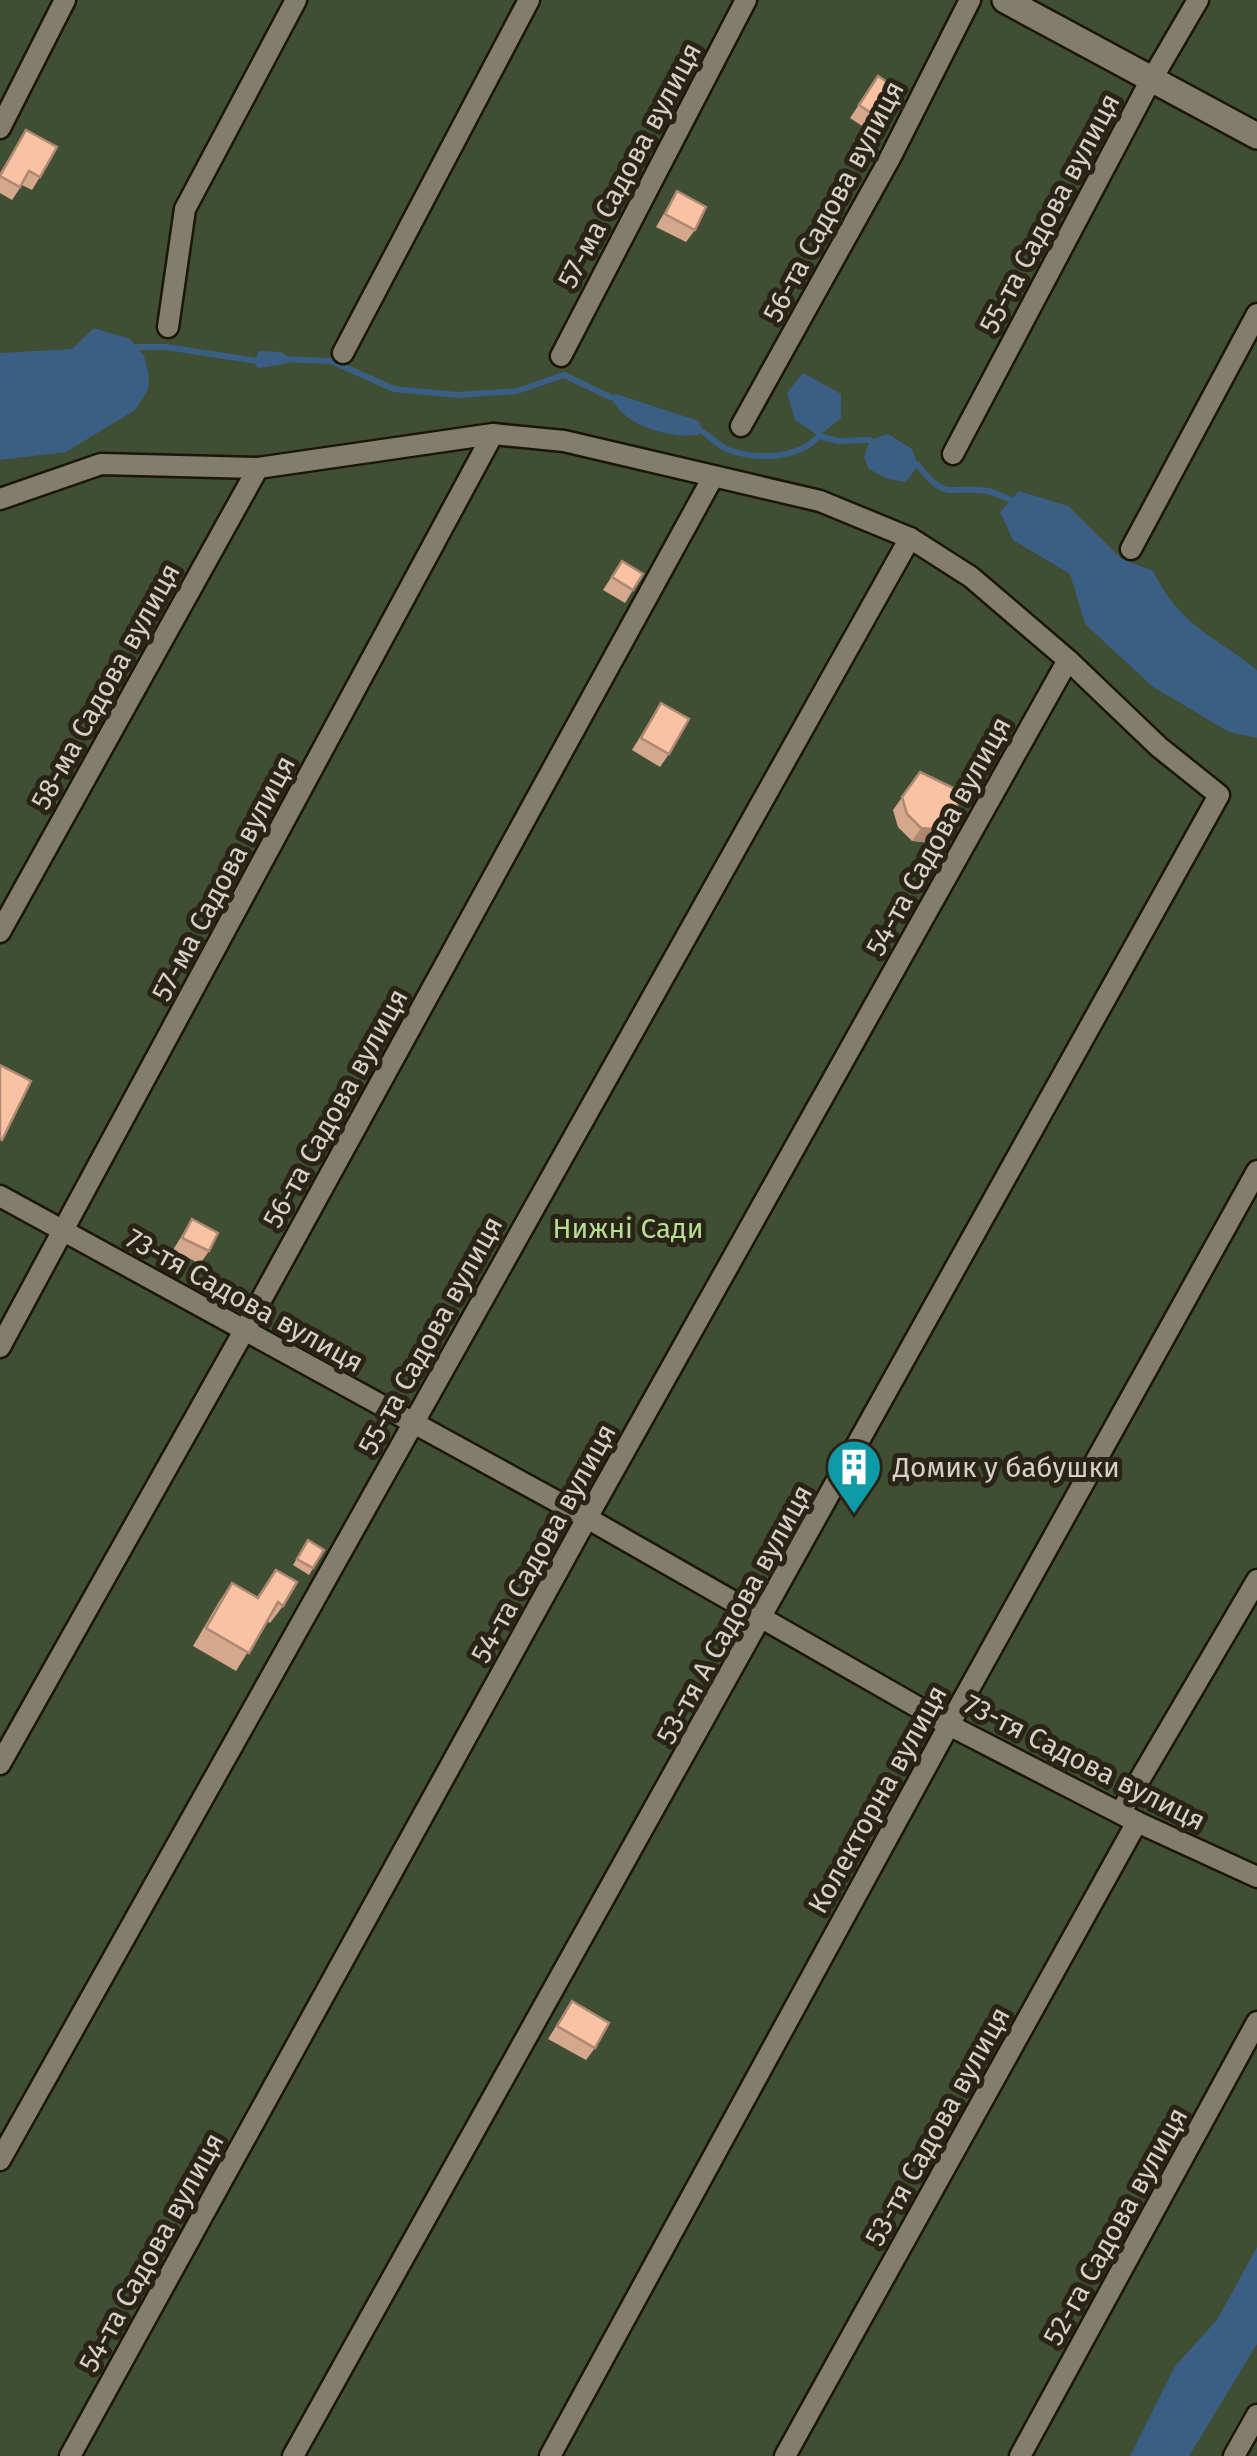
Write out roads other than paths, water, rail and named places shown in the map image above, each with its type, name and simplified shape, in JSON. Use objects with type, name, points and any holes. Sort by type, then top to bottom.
[{"type":"street","points":[[0,128],[65,0]]},
{"type":"street","points":[[168,327],[186,209],[296,0]]},
{"type":"street","points":[[343,353],[529,0]]},
{"type":"street","name":"57-ма Садова вулиця","points":[[561,356],[746,0]]},
{"type":"street","name":"56-та Садова вулиця","points":[[741,426],[889,160],[970,0]]},
{"type":"street","points":[[1005,0],[1257,136]]},
{"type":"street","name":"55-та Садова вулиця","points":[[953,454],[1151,80],[1198,0]]},
{"type":"street","points":[[1131,549],[1257,314]]},
{"type":"street","points":[[2,503],[101,464],[258,468],[494,434],[564,441],[820,500],[910,538],[971,578],[1068,660]]},
{"type":"street","name":"57-ма Садова вулиця","points":[[0,1347],[494,434]]},
{"type":"street","name":"58-ма Садова вулиця","points":[[0,932],[258,468]]},
{"type":"street","name":"56-та Садова вулиця","points":[[0,1764],[244,1332],[714,477]]},
{"type":"street","name":"55-та Садова вулиця","points":[[0,2160],[910,538]]},
{"type":"street","name":"53-тя А Садова вулиця","points":[[293,2456],[1220,798],[1216,790],[1159,747],[1068,660]]},
{"type":"street","name":"54-та Садова вулиця","points":[[70,2456],[587,1518],[1068,660]]},
{"type":"street","name":"Колекторна вулиця","points":[[550,2456],[1257,1171]]},
{"type":"street","name":"73-тя Садова вулиця","points":[[0,1196],[587,1518],[949,1725],[1128,1817],[1257,1877]]},
{"type":"street","name":"53-тя Садова вулиця","points":[[785,2456],[1257,1580]]},
{"type":"street","name":"52-га Садова вулиця","points":[[1020,2456],[1257,2022]]},
{"type":"street","points":[[1234,2456],[1257,2415]]},
{"type":"water","points":[[94,328],[130,339],[144,356],[148,390],[135,410],[66,452],[0,460],[0,353],[72,349]]},
{"type":"water","points":[[259,351],[282,352],[288,358],[287,364],[258,368],[254,362]]},
{"type":"water","points":[[803,373],[841,394],[841,418],[819,436],[795,420],[787,393]]},
{"type":"water","points":[[616,394],[699,421],[703,432],[679,435],[639,424],[614,403],[610,397]]},
{"type":"water","points":[[888,434],[912,449],[918,465],[906,482],[888,479],[869,469],[864,457],[870,440]]},
{"type":"water","points":[[1019,491],[1068,506],[1122,559],[1153,571],[1174,604],[1198,628],[1257,670],[1257,738],[1229,732],[1152,686],[1085,624],[1070,574],[1013,540],[1000,512]]},
{"type":"water","points":[[1257,2247],[1257,2344],[1189,2456],[1130,2456],[1175,2366],[1217,2320]]},
{"type":"waterway","points":[[137,347],[166,347],[258,361]]},
{"type":"waterway","points":[[280,359],[331,361],[394,389],[457,395],[517,391],[564,375],[610,397]]},
{"type":"waterway","points":[[703,432],[729,450],[765,456],[800,449],[819,436],[838,441],[870,440]]},
{"type":"waterway","points":[[918,465],[943,489],[988,491],[1011,500]]},
{"type":"place","name":"Домик у бабушки","points":[[854,1516]]},
{"type":"park label","name":"Нижні Сади","points":[[628,1228]]}]
